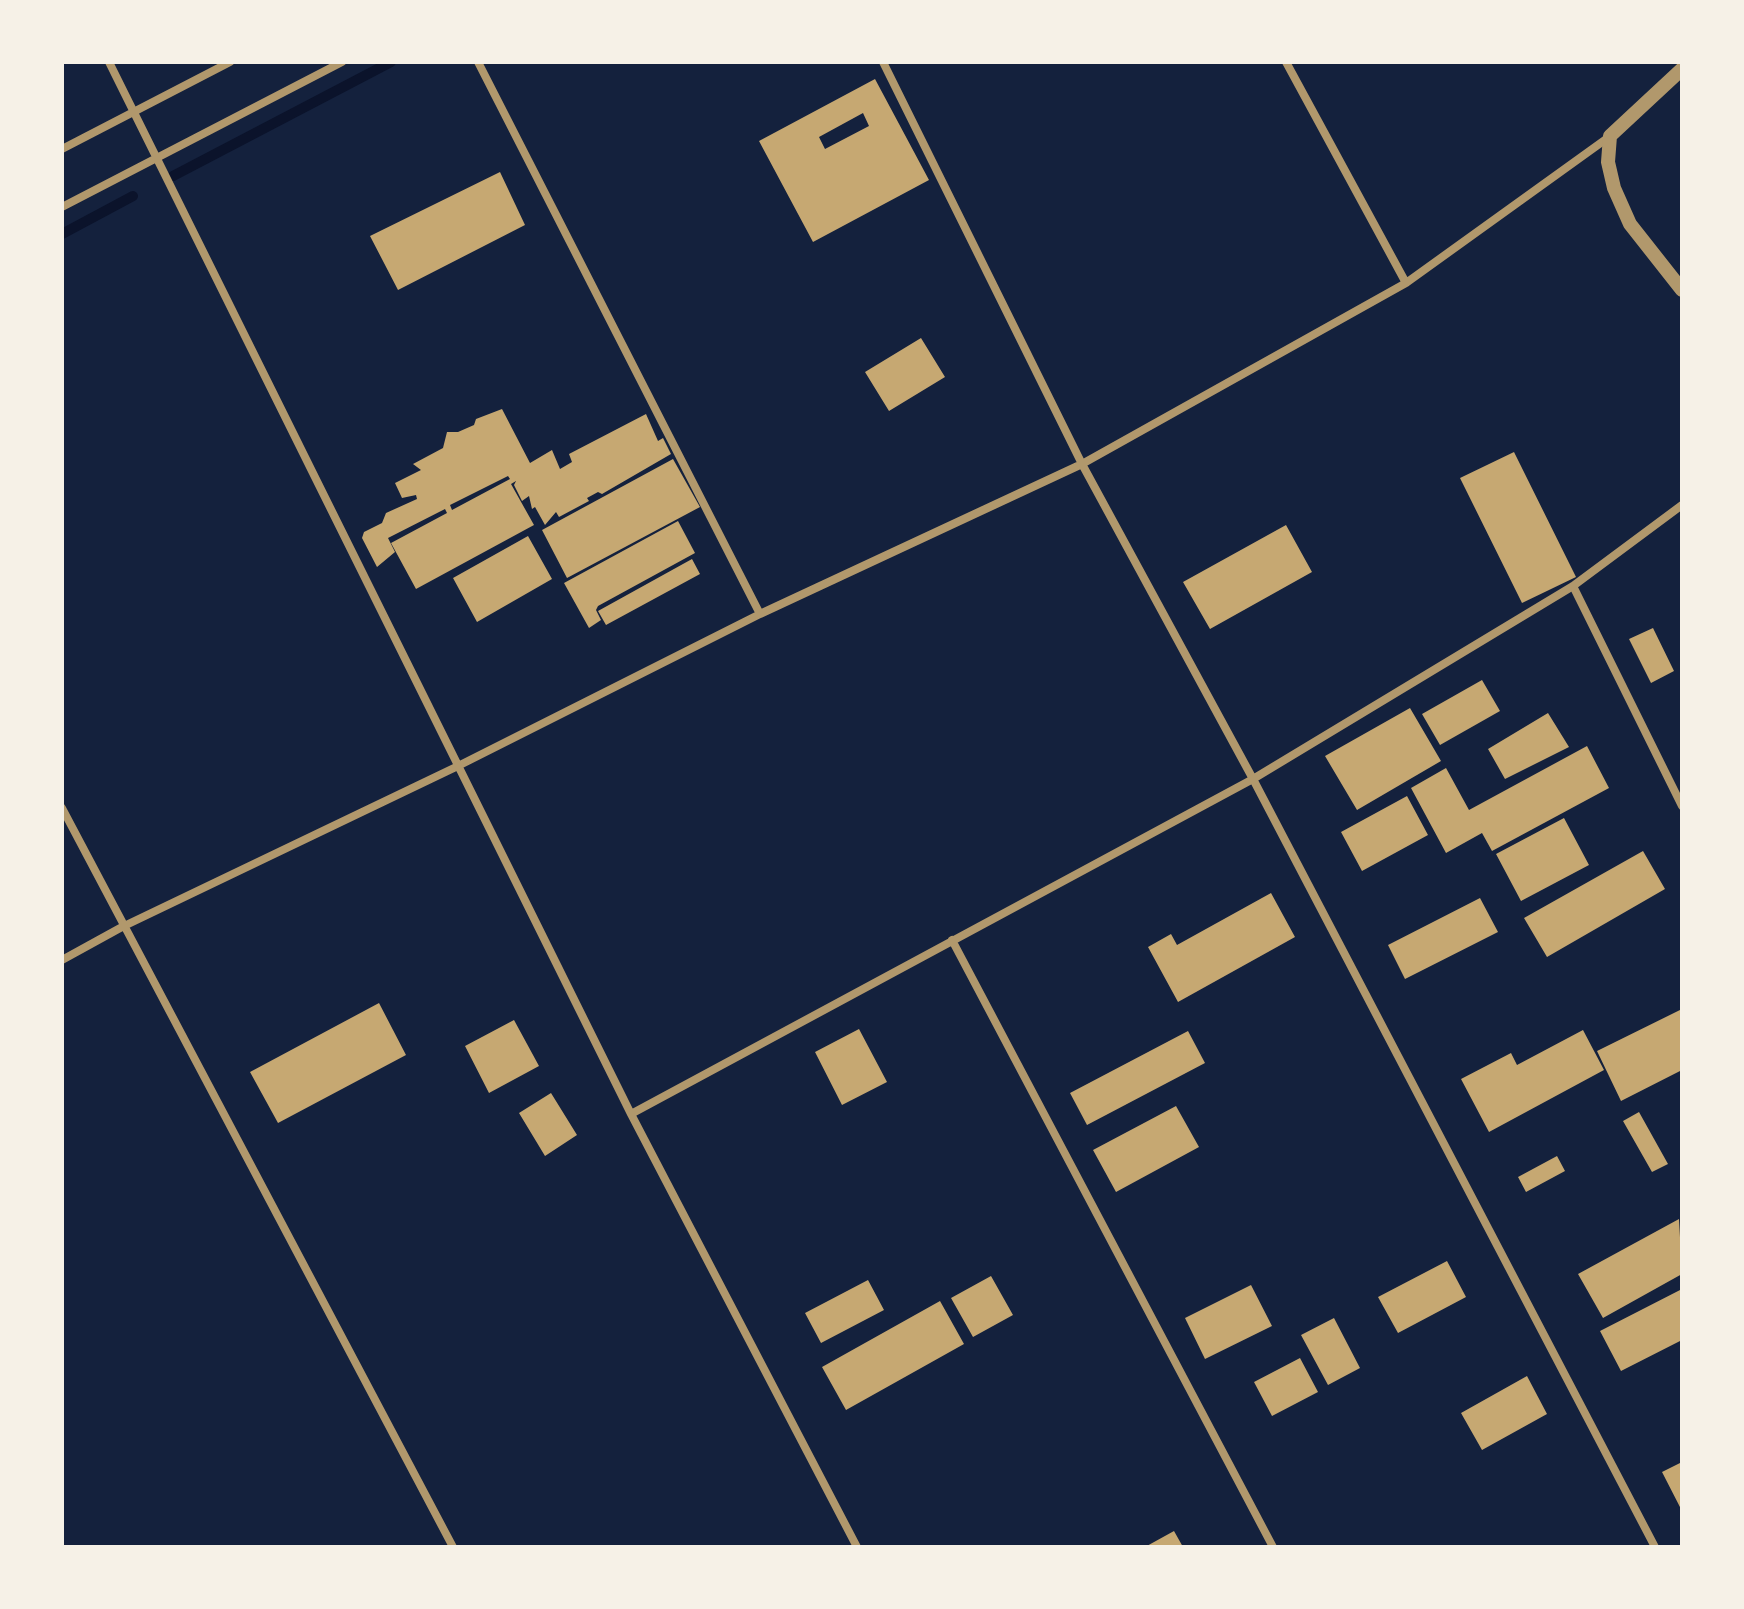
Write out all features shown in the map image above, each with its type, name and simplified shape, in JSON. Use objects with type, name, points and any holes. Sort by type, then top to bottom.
[{"type":"street","points":[[109,62],[456,767],[631,1114],[857,1547]]},
{"type":"street","points":[[62,149],[135,114],[230,62]]},
{"type":"street","points":[[62,207],[342,62]]},
{"type":"street","points":[[478,62],[760,614]]},
{"type":"street","points":[[883,62],[1082,464],[1253,779],[1655,1547]]},
{"type":"street","points":[[1286,62],[1406,283]]},
{"type":"street","points":[[62,960],[122,927],[456,767],[760,614],[1082,464],[1406,283],[1610,136],[1682,69]]},
{"type":"street","points":[[1610,136],[1608,162],[1614,188],[1630,224],[1682,290]]},
{"type":"street","points":[[631,1114],[1253,779],[1573,586],[1682,505]]},
{"type":"street","points":[[1573,586],[1682,806]]},
{"type":"street","points":[[62,808],[122,927],[453,1547]]},
{"type":"street","points":[[952,940],[1273,1547]]},
{"type":"building","points":[[875,79],[929,180],[813,242],[759,141]],"holes":[[[863,113],[869,126],[825,149],[819,137]]]},
{"type":"building","points":[[500,172],[525,225],[398,290],[370,236]]},
{"type":"building","points":[[921,338],[945,377],[889,411],[865,372]]},
{"type":"building","points":[[502,409],[530,463],[552,450],[560,469],[572,462],[569,454],[646,414],[658,441],[663,438],[671,454],[602,494],[598,492],[587,498],[589,501],[559,517],[556,512],[545,525],[535,507],[532,509],[529,496],[522,501],[514,485],[516,481],[511,484],[534,525],[416,589],[391,543],[447,513],[445,509],[388,538],[395,552],[377,567],[362,538],[364,532],[382,523],[386,513],[417,499],[416,495],[402,498],[395,483],[421,470],[413,464],[443,448],[447,432],[458,432],[474,425],[476,419]],"holes":[[[508,476],[510,479],[452,510],[450,505]]]},
{"type":"building","points":[[1514,452],[1576,577],[1522,603],[1460,478]]},
{"type":"building","points":[[673,459],[700,507],[567,578],[542,530]]},
{"type":"building","points":[[678,521],[695,553],[598,606],[596,610],[601,620],[589,628],[564,583]]},
{"type":"building","points":[[1286,525],[1312,572],[1210,629],[1183,582]]},
{"type":"building","points":[[528,536],[552,579],[477,622],[453,578]]},
{"type":"building","points":[[692,559],[700,574],[606,625],[598,611]]},
{"type":"building","points":[[1653,628],[1674,671],[1651,683],[1629,639]]},
{"type":"building","points":[[1482,680],[1500,711],[1440,745],[1422,714]]},
{"type":"building","points":[[1410,708],[1441,761],[1357,810],[1325,756]]},
{"type":"building","points":[[1548,713],[1569,747],[1505,779],[1488,749]]},
{"type":"building","points":[[1587,746],[1609,788],[1492,851],[1482,833],[1446,853],[1411,788],[1446,768],[1469,810]]},
{"type":"building","points":[[1407,796],[1428,835],[1362,871],[1341,832]]},
{"type":"building","points":[[1564,818],[1589,865],[1521,901],[1496,854]]},
{"type":"building","points":[[1643,851],[1665,889],[1547,957],[1524,918]]},
{"type":"building","points":[[1271,893],[1295,937],[1178,1002],[1148,947],[1171,934],[1177,945]]},
{"type":"building","points":[[1480,898],[1498,932],[1405,979],[1388,945]]},
{"type":"building","points":[[379,1003],[406,1055],[278,1123],[250,1072]]},
{"type":"building","points":[[1682,1009],[1682,1070],[1621,1101],[1597,1051]]},
{"type":"building","points":[[514,1020],[539,1066],[489,1093],[465,1046]]},
{"type":"building","points":[[859,1029],[887,1082],[842,1105],[815,1052]]},
{"type":"building","points":[[1583,1030],[1604,1070],[1489,1132],[1461,1079],[1511,1053],[1517,1065]]},
{"type":"building","points":[[1188,1031],[1205,1063],[1087,1125],[1070,1093]]},
{"type":"building","points":[[551,1093],[577,1135],[545,1156],[519,1113]]},
{"type":"building","points":[[1176,1106],[1199,1147],[1116,1192],[1093,1150]]},
{"type":"building","points":[[1639,1112],[1668,1164],[1652,1172],[1623,1121]]},
{"type":"building","points":[[1557,1156],[1565,1171],[1526,1192],[1518,1177]]},
{"type":"building","points":[[1679,1219],[1682,1274],[1603,1318],[1578,1274]]},
{"type":"building","points":[[1447,1261],[1466,1297],[1398,1333],[1378,1297]]},
{"type":"building","points":[[991,1276],[1013,1315],[973,1337],[951,1298]]},
{"type":"building","points":[[868,1280],[884,1310],[821,1343],[805,1313]]},
{"type":"building","points":[[1251,1285],[1272,1326],[1205,1359],[1185,1318]]},
{"type":"building","points":[[1682,1289],[1682,1340],[1621,1371],[1600,1331]]},
{"type":"building","points":[[940,1301],[964,1344],[846,1410],[822,1367]]},
{"type":"building","points":[[1334,1318],[1360,1368],[1328,1385],[1301,1335]]},
{"type":"building","points":[[1300,1358],[1318,1392],[1272,1416],[1254,1382]]},
{"type":"building","points":[[1527,1376],[1547,1414],[1482,1450],[1461,1413]]},
{"type":"building","points":[[1682,1462],[1682,1511],[1662,1472]]},
{"type":"building","points":[[1174,1531],[1183,1547],[1145,1547]]},
{"type":"waterway","points":[[173,176],[391,62]]},
{"type":"waterway","points":[[62,234],[133,196]]}]
